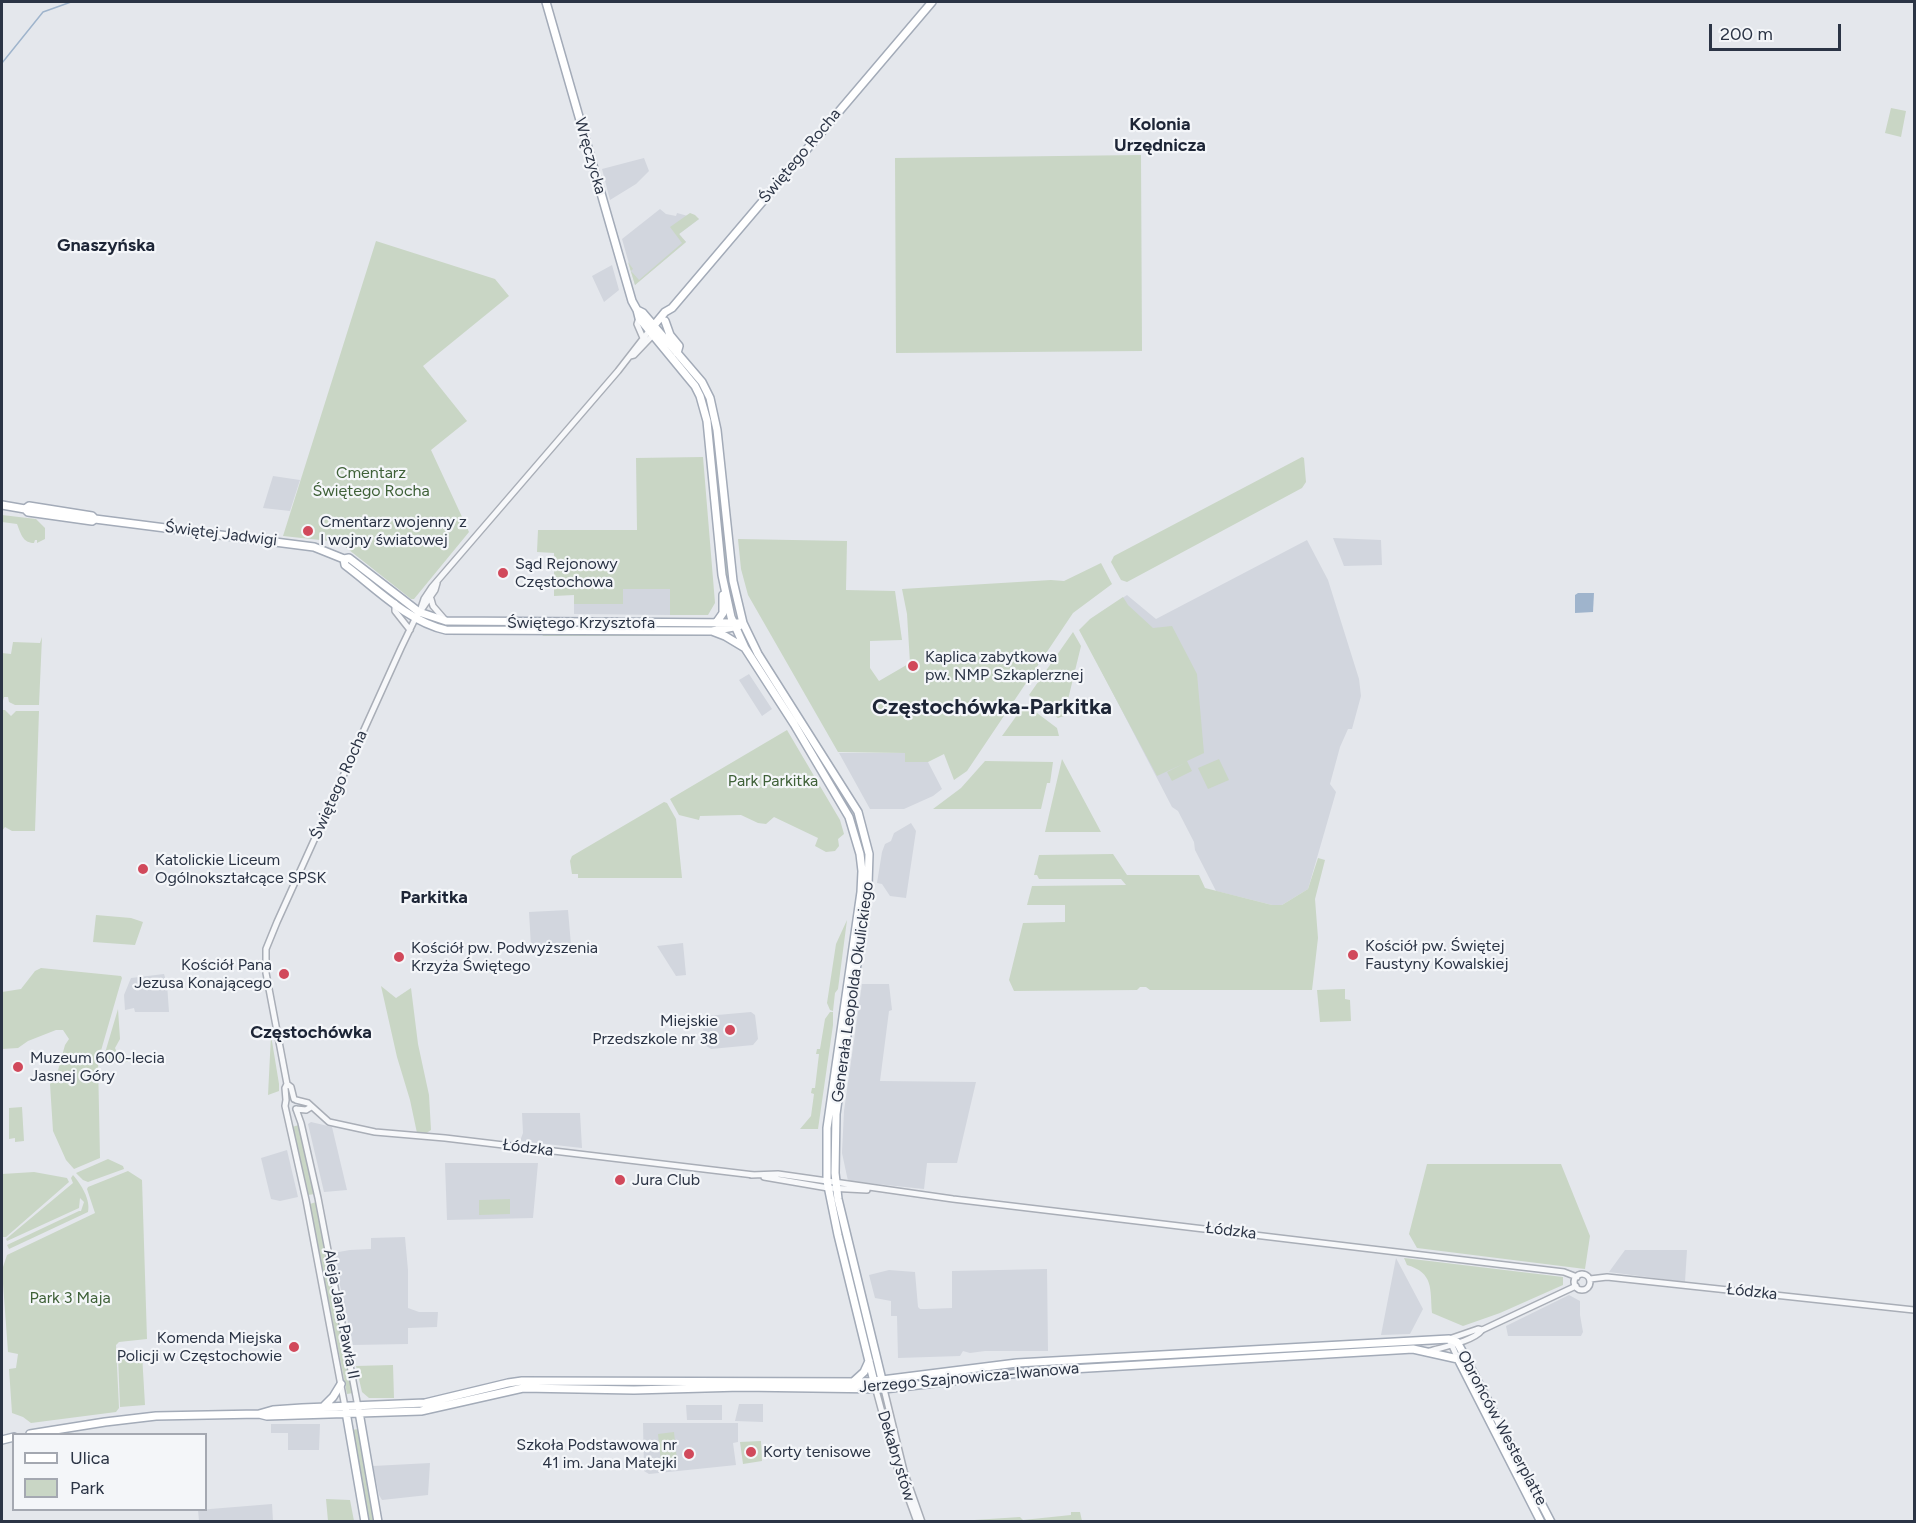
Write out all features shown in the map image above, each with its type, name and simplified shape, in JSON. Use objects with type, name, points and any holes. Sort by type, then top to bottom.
[{"type":"main road","name":"Wręczycka","points":[[546,2],[632,301],[643,313],[653,330]]},
{"type":"main road","name":"Świętego Rocha","points":[[653,330],[665,312],[669,311],[932,2]]},
{"type":"main road","name":"Wręczycka","points":[[638,310],[639,318]]},
{"type":"main road","name":"Świętego Rocha","points":[[653,330],[665,321],[669,316],[669,311]]},
{"type":"main road","points":[[639,318],[653,330]]},
{"type":"main road","points":[[665,321],[670,335],[678,346],[677,353]]},
{"type":"main road","name":"Generała Leopolda Okulickiego","points":[[653,330],[702,382],[714,411],[733,581],[743,623],[758,654],[855,807],[867,845],[868,885],[836,1114],[832,1185],[879,1385]]},
{"type":"main road","name":"Generała Leopolda Okulickiego","points":[[653,330],[695,386],[704,406],[709,433],[723,581],[735,626],[744,648],[836,794],[851,822],[860,854],[861,892],[827,1128],[832,1185],[869,1361],[879,1385]]},
{"type":"main road","name":"Świętej Jadwigi","points":[[2,505],[52,516],[92,521],[95,519],[320,548],[356,562],[417,616]]},
{"type":"main road","name":"Świętej Jadwigi","points":[[344,559],[345,565],[395,603],[417,616]]},
{"type":"main road","points":[[716,623],[723,613],[723,581]]},
{"type":"main road","name":"Świętego Krzysztofa","points":[[417,616],[446,621],[716,623],[735,626],[743,623]]},
{"type":"main road","name":"Świętego Krzysztofa","points":[[417,616],[436,628],[462,631],[712,631]]},
{"type":"main road","points":[[712,631],[735,626]]},
{"type":"main road","points":[[712,631],[744,648]]},
{"type":"main road","name":"Jerzego Szajnowicza-Iwanowa","points":[[358,1411],[424,1403],[522,1381],[853,1382],[879,1385],[1017,1363],[1433,1340]]},
{"type":"main road","name":"Obrońców Westerplatte","points":[[1433,1340],[1452,1342],[1551,1521]]},
{"type":"main road","name":"Jerzego Szajnowicza-Iwanowa","points":[[346,1411],[434,1410],[494,1393],[523,1388],[634,1390],[879,1385],[1037,1371],[1413,1349],[1430,1351]]},
{"type":"main road","name":"Obrońców Westerplatte","points":[[1430,1351],[1458,1359],[1541,1521]]},
{"type":"main road","points":[[853,1382],[864,1372],[869,1361]]},
{"type":"main road","points":[[323,1407],[341,1384]]},
{"type":"main road","points":[[36,1433],[156,1416],[259,1414],[273,1410],[323,1407],[346,1411]]},
{"type":"main road","points":[[259,1414],[267,1416],[346,1411]]},
{"type":"main road","name":"Aleja Jana Pawła II","points":[[346,1411],[365,1521]]},
{"type":"main road","name":"Aleja Jana Pawła II","points":[[358,1411],[378,1521]]},
{"type":"street","points":[[639,318],[637,324],[643,338]]},
{"type":"street","name":"Świętego Rocha","points":[[287,1084],[269,993],[266,949],[424,599],[630,356],[631,352],[653,330]]},
{"type":"street","name":"Świętego Rocha","points":[[630,356],[634,355],[653,330]]},
{"type":"street","name":"Świętego Rocha","points":[[417,616],[437,583]]},
{"type":"street","points":[[430,598],[433,606],[446,621]]},
{"type":"street","points":[[395,603],[395,611],[410,630]]},
{"type":"street","points":[[296,1109],[297,1105],[291,1087],[287,1084],[285,1088],[286,1109],[306,1110],[311,1107]]},
{"type":"street","points":[[286,1100],[295,1099]]},
{"type":"street","name":"Łódzka","points":[[295,1099],[305,1101],[329,1122],[375,1132],[445,1138],[751,1175],[778,1174],[832,1185],[1564,1272],[1577,1277]]},
{"type":"street","name":"Aleja Jana Pawła II","points":[[286,1109],[306,1200],[346,1411]]},
{"type":"street","name":"Aleja Jana Pawła II","points":[[296,1109],[318,1198],[358,1411]]},
{"type":"street","points":[[1584,1274],[1590,1279],[1590,1284],[1585,1289],[1576,1286],[1577,1277],[1584,1274]]},
{"type":"street","name":"Łódzka","points":[[1590,1279],[1607,1277],[1914,1310]]},
{"type":"street","name":"Jerzego Szajnowicza-Iwanowa","points":[[1430,1351],[1452,1342],[1474,1337],[1482,1330],[1576,1286]]},
{"type":"street","name":"Obrońców Westerplatte","points":[[1452,1342],[1458,1359]]},
{"type":"street","name":"Dekabrystów","points":[[879,1385],[896,1464],[917,1521]]},
{"type":"street","name":"Dekabrystów","points":[[879,1385],[903,1471],[922,1521]]},
{"type":"shaded area","points":[[644,158],[649,171],[636,184],[610,200],[602,169]]},
{"type":"shaded area","points":[[660,209],[666,214],[676,216],[677,213],[699,219],[679,234],[686,242],[635,285],[622,239]]},
{"type":"shaded area","points":[[612,265],[619,290],[604,302],[592,276]]},
{"type":"shaded area","points":[[273,476],[300,480],[290,511],[263,508]]},
{"type":"shaded area","points":[[1333,538],[1381,540],[1382,565],[1344,566]]},
{"type":"shaded area","points":[[1307,540],[1328,580],[1359,679],[1361,696],[1352,729],[1348,729],[1340,747],[1330,784],[1336,792],[1308,889],[1282,905],[1272,905],[1216,891],[1178,811],[1172,807],[1080,630],[1092,618],[1127,595],[1156,619]]},
{"type":"shaded area","points":[[623,589],[670,589],[670,615],[574,614],[574,604],[623,604]]},
{"type":"shaded area","points":[[749,674],[772,709],[762,716],[739,680]]},
{"type":"shaded area","points":[[839,753],[905,753],[905,762],[928,762],[942,789],[933,796],[904,809],[870,809]]},
{"type":"shaded area","points":[[911,823],[916,831],[906,898],[890,896],[882,884],[877,883],[882,852],[894,833]]},
{"type":"shaded area","points":[[568,910],[571,945],[531,946],[529,912]]},
{"type":"shaded area","points":[[683,943],[686,975],[676,976],[657,946]]},
{"type":"shaded area","points":[[164,974],[169,1012],[135,1012],[134,1008],[125,1010],[124,995],[131,978]]},
{"type":"shaded area","points":[[862,984],[889,984],[892,1010],[889,1011],[880,1081],[976,1082],[957,1163],[927,1163],[924,1189],[848,1181],[842,1153],[844,1111]]},
{"type":"shaded area","name":"Miejskie Przedszkole nr 38","points":[[751,1012],[755,1015],[758,1039],[753,1045],[711,1049],[705,1045],[702,1021],[706,1016]]},
{"type":"shaded area","points":[[522,1113],[580,1113],[582,1148],[520,1141],[523,1133]]},
{"type":"shaded area","points":[[311,1122],[332,1127],[347,1190],[324,1192],[308,1124]]},
{"type":"shaded area","points":[[287,1150],[298,1197],[280,1201],[271,1199],[261,1158]]},
{"type":"shaded area","points":[[445,1163],[538,1163],[533,1218],[447,1220]]},
{"type":"shaded area","points":[[405,1237],[408,1308],[419,1312],[438,1312],[437,1327],[408,1328],[408,1344],[353,1345],[333,1253],[371,1249],[371,1238]]},
{"type":"shaded area","points":[[1625,1250],[1687,1250],[1685,1282],[1609,1272]]},
{"type":"shaded area","points":[[1396,1258],[1423,1309],[1410,1334],[1381,1335]]},
{"type":"shaded area","points":[[1047,1269],[1048,1351],[970,1353],[963,1351],[960,1356],[898,1358],[897,1316],[891,1316],[891,1301],[875,1298],[869,1275],[889,1270],[915,1272],[918,1307],[926,1309],[952,1308],[952,1271]]},
{"type":"shaded area","points":[[1569,1295],[1580,1301],[1583,1332],[1581,1336],[1508,1336],[1506,1326]]},
{"type":"shaded area","points":[[739,1404],[763,1404],[763,1422],[735,1421]]},
{"type":"shaded area","points":[[686,1405],[722,1405],[722,1420],[687,1420]]},
{"type":"shaded area","name":"Szkoła Podstawowa nr 41 im. Jana Matejki","points":[[643,1423],[738,1423],[738,1442],[733,1443],[736,1465],[649,1474],[644,1471]]},
{"type":"shaded area","points":[[271,1424],[320,1424],[319,1450],[288,1450],[288,1433],[271,1433]]},
{"type":"shaded area","points":[[430,1463],[428,1495],[382,1500],[373,1466]]},
{"type":"shaded area","points":[[272,1504],[273,1521],[199,1521],[198,1511]]},
{"type":"green space","points":[[1891,108],[1906,111],[1901,137],[1885,133]]},
{"type":"green space","points":[[1141,155],[1142,351],[896,353],[895,158]]},
{"type":"green space","points":[[690,213],[699,219],[679,234],[686,242],[635,285],[628,262],[633,269],[631,271],[639,280],[682,243],[670,227]]},
{"type":"green space","name":"Cmentarz Świętego Rocha","points":[[376,241],[495,279],[509,296],[423,366],[467,421],[431,450],[469,532],[414,599],[411,599],[339,542],[283,536]]},
{"type":"green space","points":[[705,397],[712,411],[735,608],[732,609],[726,576]]},
{"type":"green space","points":[[703,457],[715,603],[708,615],[670,615],[670,589],[623,589],[623,604],[574,604],[574,595],[554,596],[554,553],[537,552],[538,530],[637,530],[636,458]]},
{"type":"green space","points":[[1302,457],[1304,458],[1306,482],[1302,488],[1127,582],[1121,580],[1111,562],[1114,556]]},
{"type":"green space","points":[[2,515],[36,519],[45,528],[45,539],[37,543],[37,540],[34,543],[27,541],[17,524],[2,522]]},
{"type":"green space","points":[[738,539],[847,541],[846,590],[895,591],[902,640],[870,641],[870,668],[879,681],[910,663],[907,614],[902,589],[1064,581],[1101,563],[1112,584],[1073,613],[967,771],[954,780],[944,754],[928,762],[905,762],[905,753],[838,752],[748,595],[741,569]]},
{"type":"green space","points":[[1123,597],[1128,605],[1153,628],[1172,626],[1197,674],[1204,753],[1187,761],[1192,771],[1172,781],[1167,772],[1185,763],[1157,776],[1079,630],[1090,619]]},
{"type":"green space","points":[[1073,632],[1081,646],[1064,716],[1058,718],[1029,695]]},
{"type":"green space","points":[[545,634],[704,635],[715,636],[542,636]]},
{"type":"green space","points":[[42,637],[39,705],[15,705],[9,702],[8,697],[4,697],[2,704],[2,653],[11,654],[13,642],[40,643]]},
{"type":"green space","points":[[1025,704],[1057,728],[1059,736],[1002,736]]},
{"type":"green space","points":[[2,710],[11,716],[16,711],[39,711],[35,831],[12,831],[5,827],[2,831]]},
{"type":"green space","name":"Park Parkitka","points":[[787,730],[840,820],[844,834],[838,839],[839,846],[835,851],[826,852],[815,846],[818,838],[774,817],[766,824],[741,815],[700,816],[699,820],[679,815],[670,799]]},
{"type":"green space","points":[[1062,759],[1101,832],[1045,832]]},
{"type":"green space","points":[[1219,759],[1229,780],[1208,789],[1198,768]]},
{"type":"green space","points":[[985,761],[1053,762],[1050,783],[1047,783],[1041,809],[933,809],[961,788]]},
{"type":"green space","points":[[664,802],[667,803],[676,819],[682,878],[578,878],[578,874],[572,874],[570,861],[572,856]]},
{"type":"green space","points":[[1113,854],[1127,875],[1199,875],[1205,888],[1272,905],[1282,905],[1308,889],[1318,858],[1325,860],[1315,899],[1318,938],[1312,990],[1150,990],[1140,987],[1137,990],[1014,991],[1009,980],[1023,923],[1065,922],[1065,905],[1027,905],[1032,886],[1126,885],[1121,879],[1039,879],[1037,875],[1034,875],[1039,855]]},
{"type":"green space","points":[[96,915],[131,918],[143,922],[135,945],[93,942]]},
{"type":"green space","points":[[847,920],[833,1011],[827,1003],[836,944]]},
{"type":"green space","points":[[41,968],[121,976],[122,978],[98,1061],[100,1158],[74,1169],[66,1160],[53,1131],[50,1084],[51,1078],[57,1074],[65,1045],[69,1039],[63,1030],[56,1030],[28,1041],[18,1048],[2,1049],[2,992],[21,989],[35,971]]},
{"type":"green space","points":[[381,986],[396,998],[411,988],[418,1044],[429,1095],[431,1130],[425,1134],[417,1133]]},
{"type":"green space","points":[[1345,989],[1345,999],[1350,1000],[1351,1021],[1320,1022],[1317,990]]},
{"type":"green space","points":[[118,1009],[120,1039],[115,1048],[117,1053],[128,1057],[128,1062],[102,1063]]},
{"type":"green space","points":[[830,1012],[833,1012],[833,1025],[818,1129],[800,1129],[811,1116],[814,1094],[811,1093],[812,1088],[815,1088],[819,1054],[816,1054],[817,1049],[820,1049],[825,1019]]},
{"type":"green space","points":[[271,1035],[279,1091],[268,1095]]},
{"type":"green space","points":[[22,1107],[24,1141],[15,1142],[15,1138],[9,1139],[9,1108]]},
{"type":"green space","points":[[299,1125],[315,1194],[308,1195],[292,1127]]},
{"type":"green space","points":[[108,1159],[123,1166],[124,1169],[88,1182],[76,1173]]},
{"type":"green space","points":[[1427,1164],[1561,1164],[1590,1236],[1585,1269],[1417,1248],[1409,1234]]},
{"type":"green space","name":"Park 3 Maja","points":[[128,1171],[142,1180],[147,1339],[119,1342],[116,1345],[119,1408],[116,1412],[31,1423],[12,1413],[9,1369],[16,1368],[18,1354],[8,1352],[2,1270],[7,1255],[95,1213],[88,1187]]},
{"type":"green space","points":[[34,1172],[67,1178],[69,1182],[6,1237],[2,1237],[2,1174]]},
{"type":"green space","points":[[73,1175],[87,1197],[88,1212],[9,1249],[7,1245],[81,1211],[84,1202],[80,1198],[79,1208],[7,1241],[6,1239],[73,1183],[71,1178]]},
{"type":"green space","points":[[510,1199],[510,1214],[479,1215],[479,1200]]},
{"type":"green space","points":[[316,1202],[353,1393],[347,1394],[310,1207],[310,1204]]},
{"type":"green space","points":[[1404,1258],[1563,1277],[1563,1285],[1500,1313],[1463,1326],[1432,1313],[1429,1283],[1426,1277],[1416,1268],[1407,1265]]},
{"type":"green space","points":[[142,1354],[145,1405],[120,1407],[118,1355]]},
{"type":"green space","points":[[393,1365],[394,1398],[369,1398],[362,1392],[356,1366]]},
{"type":"green space","points":[[358,1429],[375,1521],[369,1521],[352,1430]]},
{"type":"green space","points":[[674,1432],[677,1460],[661,1462],[658,1434]]},
{"type":"green space","name":"Korty tenisowe","points":[[761,1441],[762,1461],[743,1464],[740,1442]]},
{"type":"green space","points":[[326,1499],[350,1500],[354,1521],[328,1521]]},
{"type":"green space","points":[[1071,1512],[1080,1512],[1082,1521],[959,1521],[1020,1517],[1023,1520],[1071,1515]]},
{"type":"water","points":[[1594,593],[1593,612],[1575,613],[1575,595]]},
{"type":"waterway","points":[[2,63],[43,12],[71,2]]},
{"type":"place","name":"Cmentarz wojenny z I wojny światowej","points":[[308,531]]},
{"type":"place","name":"Sąd Rejonowy Częstochowa","points":[[503,573]]},
{"type":"place","name":"Kaplica zabytkowa pw. NMP Szkaplerznej","points":[[913,666]]},
{"type":"place","name":"Katolickie Liceum Ogólnokształcące SPSK","points":[[143,869]]},
{"type":"place","name":"Kościół pw. Świętej Faustyny Kowalskiej","points":[[1353,955]]},
{"type":"place","name":"Kościół pw. Podwyższenia Krzyża Świętego","points":[[399,957]]},
{"type":"place","name":"Kościół Pana Jezusa Konającego","points":[[284,974]]},
{"type":"place","name":"Miejskie Przedszkole nr 38","points":[[730,1030]]},
{"type":"place","name":"Muzeum 600-lecia Jasnej Góry","points":[[18,1067]]},
{"type":"place","name":"Jura Club","points":[[620,1180]]},
{"type":"place","name":"Komenda Miejska Policji w Częstochowie","points":[[294,1347]]},
{"type":"place","name":"Korty tenisowe","points":[[751,1452]]},
{"type":"place","name":"Szkoła Podstawowa nr 41 im. Jana Matejki","points":[[689,1454]]},
{"type":"district","name":"Kolonia Urzędnicza","points":[[1160,135]]},
{"type":"district","name":"Gnaszyńska","points":[[106,246]]},
{"type":"district","name":"Częstochówka-Parkitka","points":[[992,708]]},
{"type":"district","name":"Parkitka","points":[[434,898]]},
{"type":"district","name":"Częstochówka","points":[[311,1033]]}]
